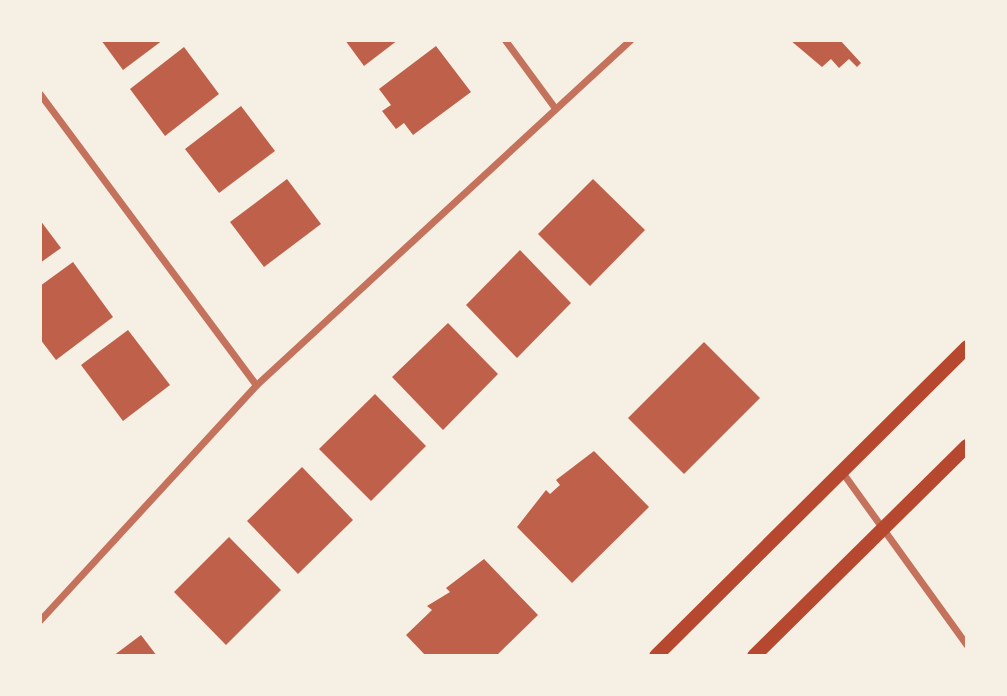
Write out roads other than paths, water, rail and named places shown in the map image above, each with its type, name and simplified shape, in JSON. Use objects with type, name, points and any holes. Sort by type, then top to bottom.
[{"type":"main road","points":[[656,656],[967,347]]},
{"type":"main road","points":[[754,656],[967,446]]},
{"type":"street","points":[[505,40],[555,108]]},
{"type":"street","points":[[40,621],[256,384],[630,40]]},
{"type":"street","points":[[40,94],[256,384]]},
{"type":"street","points":[[842,472],[967,645]]}]
